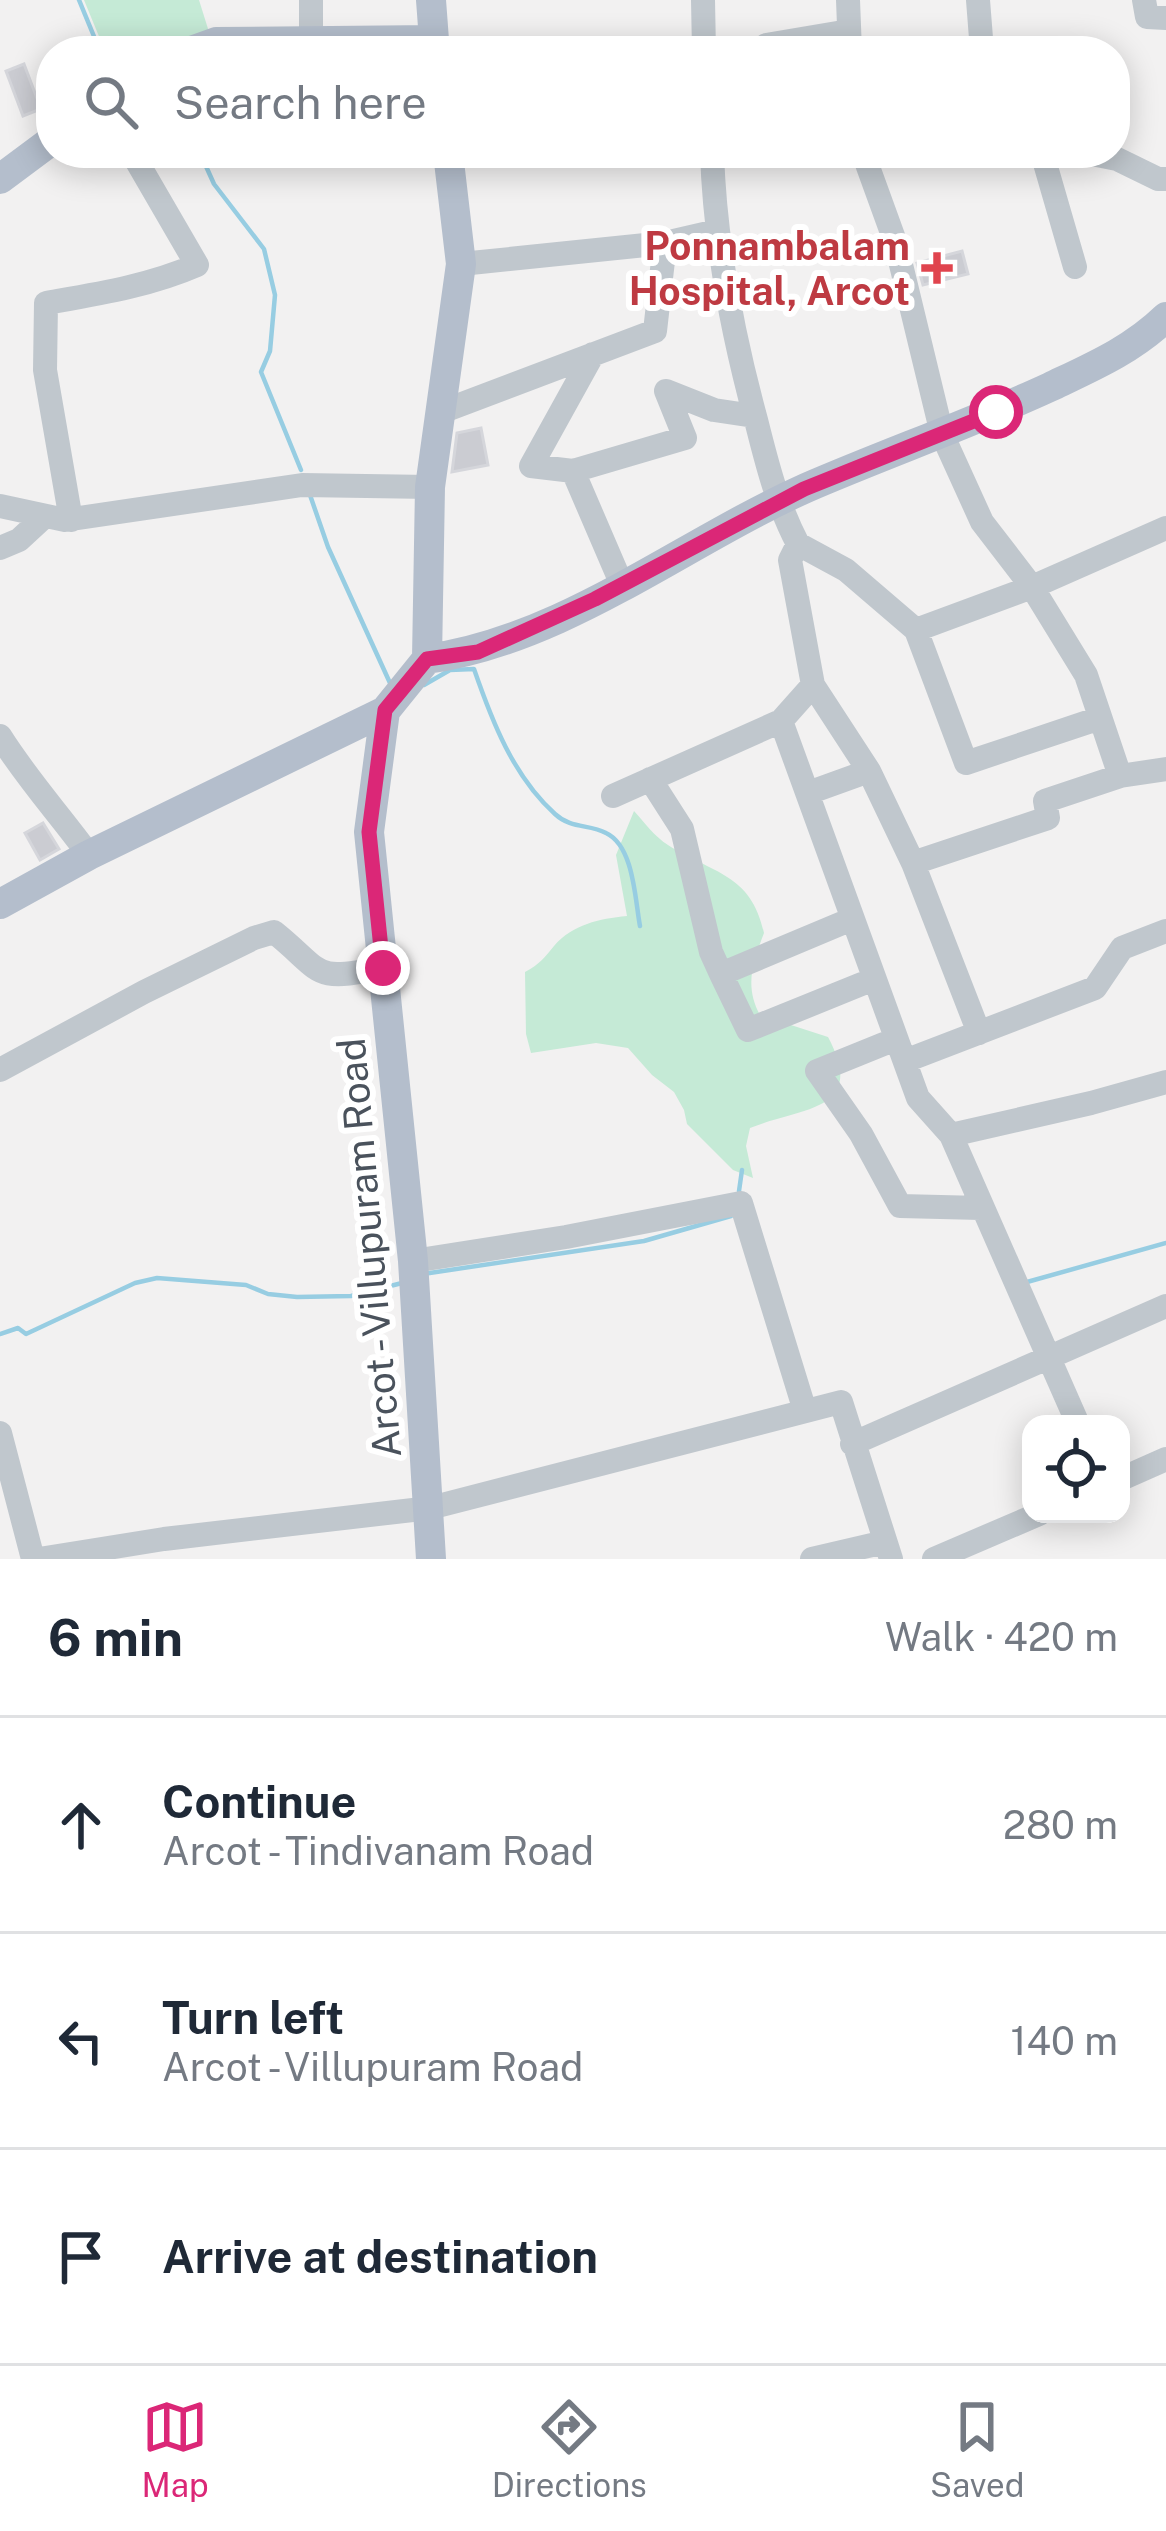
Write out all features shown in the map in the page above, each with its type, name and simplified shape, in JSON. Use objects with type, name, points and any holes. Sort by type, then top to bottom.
[{"type":"main road","points":[[431,0],[434,36]]},
{"type":"main road","points":[[0,179],[36,152]]},
{"type":"main road","points":[[0,904],[89,855],[385,710],[427,659],[430,488],[461,264],[450,168]]},
{"type":"main road","points":[[427,659],[478,652],[622,585],[777,503],[942,434],[1140,342],[1166,317]]},
{"type":"main road","name":"Arcot - Villupuram Road","points":[[385,710],[369,832],[414,1274],[431,1559]]},
{"type":"street","points":[[311,0],[311,36]]},
{"type":"street","points":[[704,0],[704,36]]},
{"type":"street","points":[[848,0],[850,36]]},
{"type":"street","points":[[978,0],[981,36]]},
{"type":"street","points":[[1144,0],[1147,17],[1166,17]]},
{"type":"street","points":[[1130,166],[1163,182]]},
{"type":"street","points":[[71,520],[45,370],[46,303],[112,292],[197,265],[141,168]]},
{"type":"street","points":[[713,168],[721,269],[754,416],[777,503],[798,544],[846,570],[916,630],[966,763],[1100,718]]},
{"type":"street","points":[[868,168],[896,244],[942,434],[982,522],[1032,587],[1086,674],[1120,776]]},
{"type":"street","points":[[1046,168],[1075,267]]},
{"type":"street","points":[[461,264],[665,243],[717,231]]},
{"type":"street","points":[[441,412],[655,332],[665,243]]},
{"type":"street","points":[[593,355],[531,466],[573,470],[686,438],[667,391],[714,410],[754,416]]},
{"type":"street","points":[[573,470],[622,585]]},
{"type":"street","points":[[0,506],[71,520],[302,485],[430,488]]},
{"type":"street","points":[[0,548],[19,540],[45,516]]},
{"type":"street","points":[[916,630],[1032,587],[1166,528]]},
{"type":"street","points":[[798,544],[790,560],[813,685],[868,771],[913,863],[980,1033]]},
{"type":"street","points":[[613,796],[781,721],[813,685]]},
{"type":"street","points":[[781,721],[918,1098],[951,1135],[1074,1415]]},
{"type":"street","points":[[0,736],[33,788],[54,806],[89,855]]},
{"type":"street","points":[[913,863],[1048,818],[1045,801],[1120,776],[1166,769]]},
{"type":"street","points":[[808,794],[868,771]]},
{"type":"street","points":[[650,779],[682,830],[710,952],[748,1030],[874,980]]},
{"type":"street","points":[[721,974],[851,919]]},
{"type":"street","points":[[0,1070],[144,992],[274,932],[315,972],[346,975],[383,968]]},
{"type":"street","points":[[981,1208],[900,1206],[861,1134],[817,1071],[980,1033],[1095,988],[1122,949],[1166,932]]},
{"type":"street","points":[[951,1135],[1166,1082]]},
{"type":"street","points":[[414,1274],[566,1237],[741,1203],[805,1411]]},
{"type":"street","points":[[852,1444],[1166,1306]]},
{"type":"street","points":[[0,1432],[36,1559],[430,1508],[841,1402],[888,1550],[812,1559]]},
{"type":"street","points":[[1130,1475],[1166,1459]]},
{"type":"street","points":[[934,1559],[1022,1521]]},
{"type":"green space","points":[[84,0],[199,0],[209,32],[200,36],[99,36]]},
{"type":"green space","points":[[634,811],[663,842],[728,877],[750,898],[764,933],[751,984],[760,1015],[828,1037],[838,1062],[840,1080],[824,1103],[750,1128],[746,1146],[753,1178],[733,1170],[687,1124],[674,1092],[628,1048],[596,1043],[531,1053],[525,972],[578,928],[627,916],[616,855]]},
{"type":"building","points":[[24,64],[36,96],[36,111],[23,116],[6,71]]},
{"type":"building","points":[[962,251],[968,274],[923,285],[917,263]]},
{"type":"building","points":[[481,428],[488,465],[452,472],[457,433]]},
{"type":"building","points":[[43,823],[59,849],[40,860],[25,833]]},
{"type":"waterway","points":[[79,0],[94,36]]},
{"type":"waterway","points":[[207,168],[264,249],[275,295],[270,351],[261,372],[301,470]]},
{"type":"waterway","points":[[310,495],[328,547],[390,683]]},
{"type":"waterway","points":[[424,685],[450,670],[474,669],[506,747],[540,799],[561,819],[606,833],[622,849],[632,875],[640,926]]},
{"type":"waterway","points":[[739,1191],[742,1170]]},
{"type":"waterway","points":[[423,1274],[644,1241],[731,1216]]},
{"type":"waterway","points":[[1027,1282],[1166,1243]]},
{"type":"waterway","points":[[0,1334],[18,1328],[26,1334],[135,1283],[157,1278],[246,1285],[268,1294],[297,1297],[351,1296],[402,1283]]},
{"type":"place","name":"Ponnambalam Hospital, Arcot","points":[[937,268]]},
{"type":"route","points":[[383,968],[369,832],[385,710],[427,659],[478,652],[595,599],[804,489],[996,412]]}]
